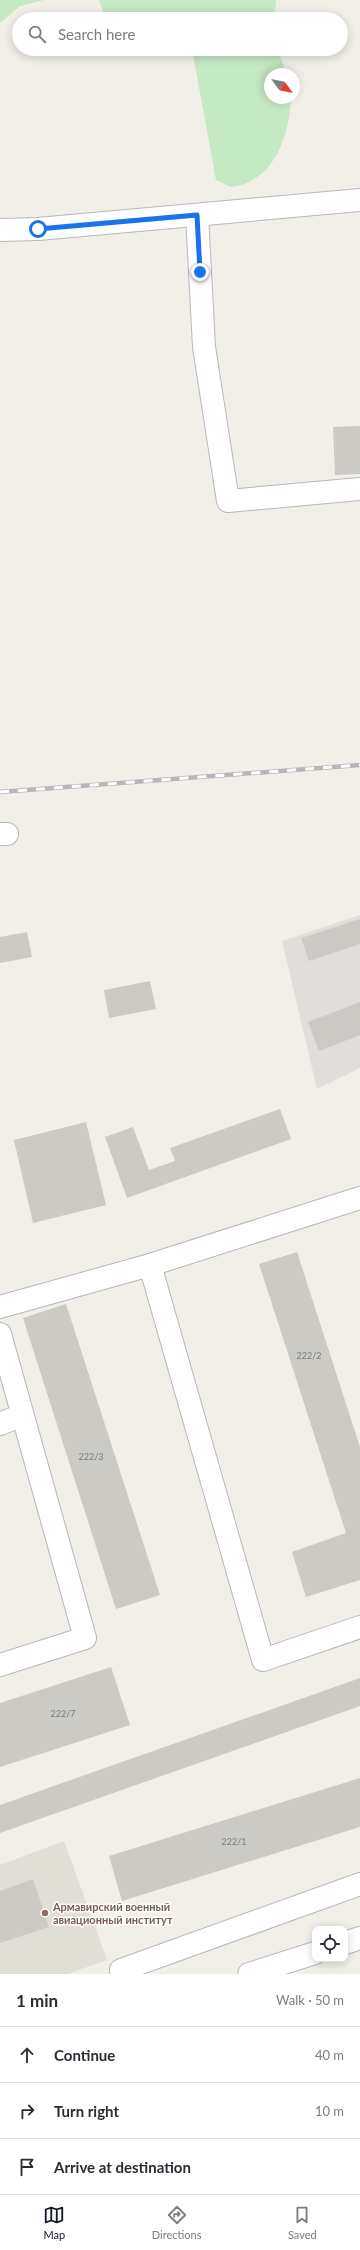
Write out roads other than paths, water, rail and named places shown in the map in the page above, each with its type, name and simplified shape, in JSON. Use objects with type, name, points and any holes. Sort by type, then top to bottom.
[{"type":"lane","points":[[0,230],[38,229],[360,200]]},
{"type":"lane","points":[[197,215],[204,348],[228,501],[360,489]]},
{"type":"lane","points":[[0,1307],[150,1265],[359,1202]]},
{"type":"lane","points":[[150,1265],[264,1660],[360,1627]]},
{"type":"lane","points":[[0,1334],[85,1638],[0,1665]]},
{"type":"lane","points":[[0,1424],[22,1414]]},
{"type":"lane","points":[[122,1974],[121,1970],[360,1884]]},
{"type":"lane","points":[[348,1942],[360,1938]]},
{"type":"lane","points":[[249,1974],[312,1954]]},
{"type":"railway","points":[[0,792],[360,765]]},
{"type":"place","name":"Армавирский военный авиационный институт","points":[[45,1913]]}]
